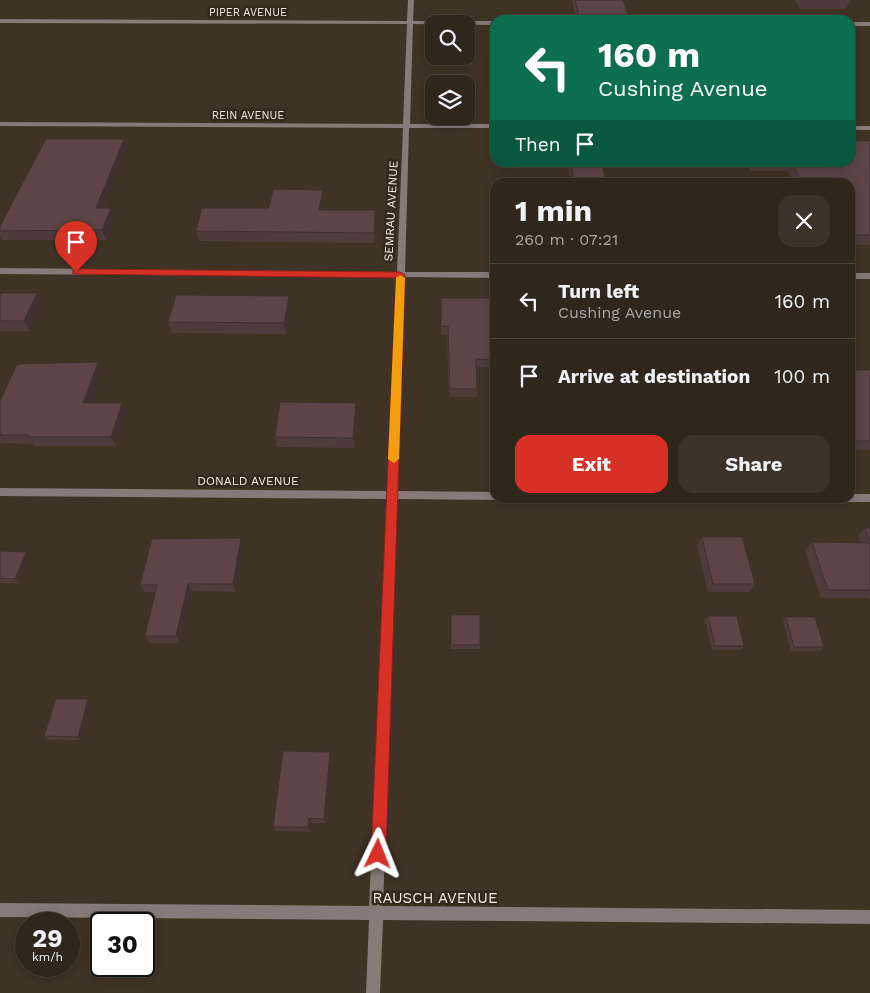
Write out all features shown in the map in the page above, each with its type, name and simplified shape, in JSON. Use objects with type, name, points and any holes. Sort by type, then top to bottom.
[{"type":"street","name":"SEMRAU AVENUE","points":[[374,993],[400,275],[408,126],[411,0]]},
{"type":"street","name":"PIPER AVENUE","points":[[0,21],[490,23]]},
{"type":"street","points":[[855,24],[870,24]]},
{"type":"street","name":"REIN AVENUE","points":[[0,124],[490,126]]},
{"type":"street","points":[[855,128],[870,128]]},
{"type":"street","points":[[0,271],[490,275]]},
{"type":"street","points":[[855,276],[870,276]]},
{"type":"street","name":"DONALD AVENUE","points":[[0,492],[490,496]]},
{"type":"street","points":[[855,498],[870,498]]},
{"type":"street","name":"RAUSCH AVENUE","points":[[0,910],[870,917]]},
{"type":"building","points":[[575,0],[623,0],[628,15],[579,15]]},
{"type":"building","points":[[46,139],[124,139],[96,208],[111,208],[102,230],[0,231],[0,226]]},
{"type":"building","points":[[855,141],[870,141],[870,235],[855,235],[855,178],[799,178],[794,167],[855,167]]},
{"type":"building","points":[[572,167],[603,167],[605,178],[573,178]]},
{"type":"building","points":[[273,189],[323,190],[319,210],[375,210],[374,233],[196,231],[202,208],[269,208]]},
{"type":"building","points":[[0,293],[37,293],[24,321],[0,321]]},
{"type":"building","points":[[176,295],[289,296],[284,323],[168,322]]},
{"type":"building","points":[[441,298],[490,298],[490,360],[476,359],[477,389],[450,389],[448,326],[441,326]]},
{"type":"building","points":[[98,362],[83,403],[122,403],[111,437],[0,435],[0,401],[17,364]]},
{"type":"building","points":[[855,370],[870,370],[870,441],[855,441]]},
{"type":"building","points":[[280,402],[356,403],[353,438],[275,437]]},
{"type":"building","points":[[865,528],[870,528],[870,541]]},
{"type":"building","points":[[702,537],[742,537],[755,584],[713,584]]},
{"type":"building","points":[[241,538],[233,584],[188,584],[176,636],[145,636],[157,585],[140,585],[152,539]]},
{"type":"building","points":[[812,542],[870,543],[870,590],[828,590]]},
{"type":"building","points":[[0,551],[26,552],[15,579],[0,578]]},
{"type":"building","points":[[451,615],[480,615],[480,645],[451,645]]},
{"type":"building","points":[[708,616],[737,616],[744,646],[715,646]]},
{"type":"building","points":[[786,617],[815,617],[824,647],[794,647]]},
{"type":"building","points":[[56,699],[88,699],[78,737],[44,736]]},
{"type":"building","points":[[283,751],[330,752],[324,819],[309,818],[308,827],[273,827]]},
{"type":"slow traffic","points":[[394,459],[400,278]]},
{"type":"route","points":[[76,272],[400,275],[378,854]]}]
